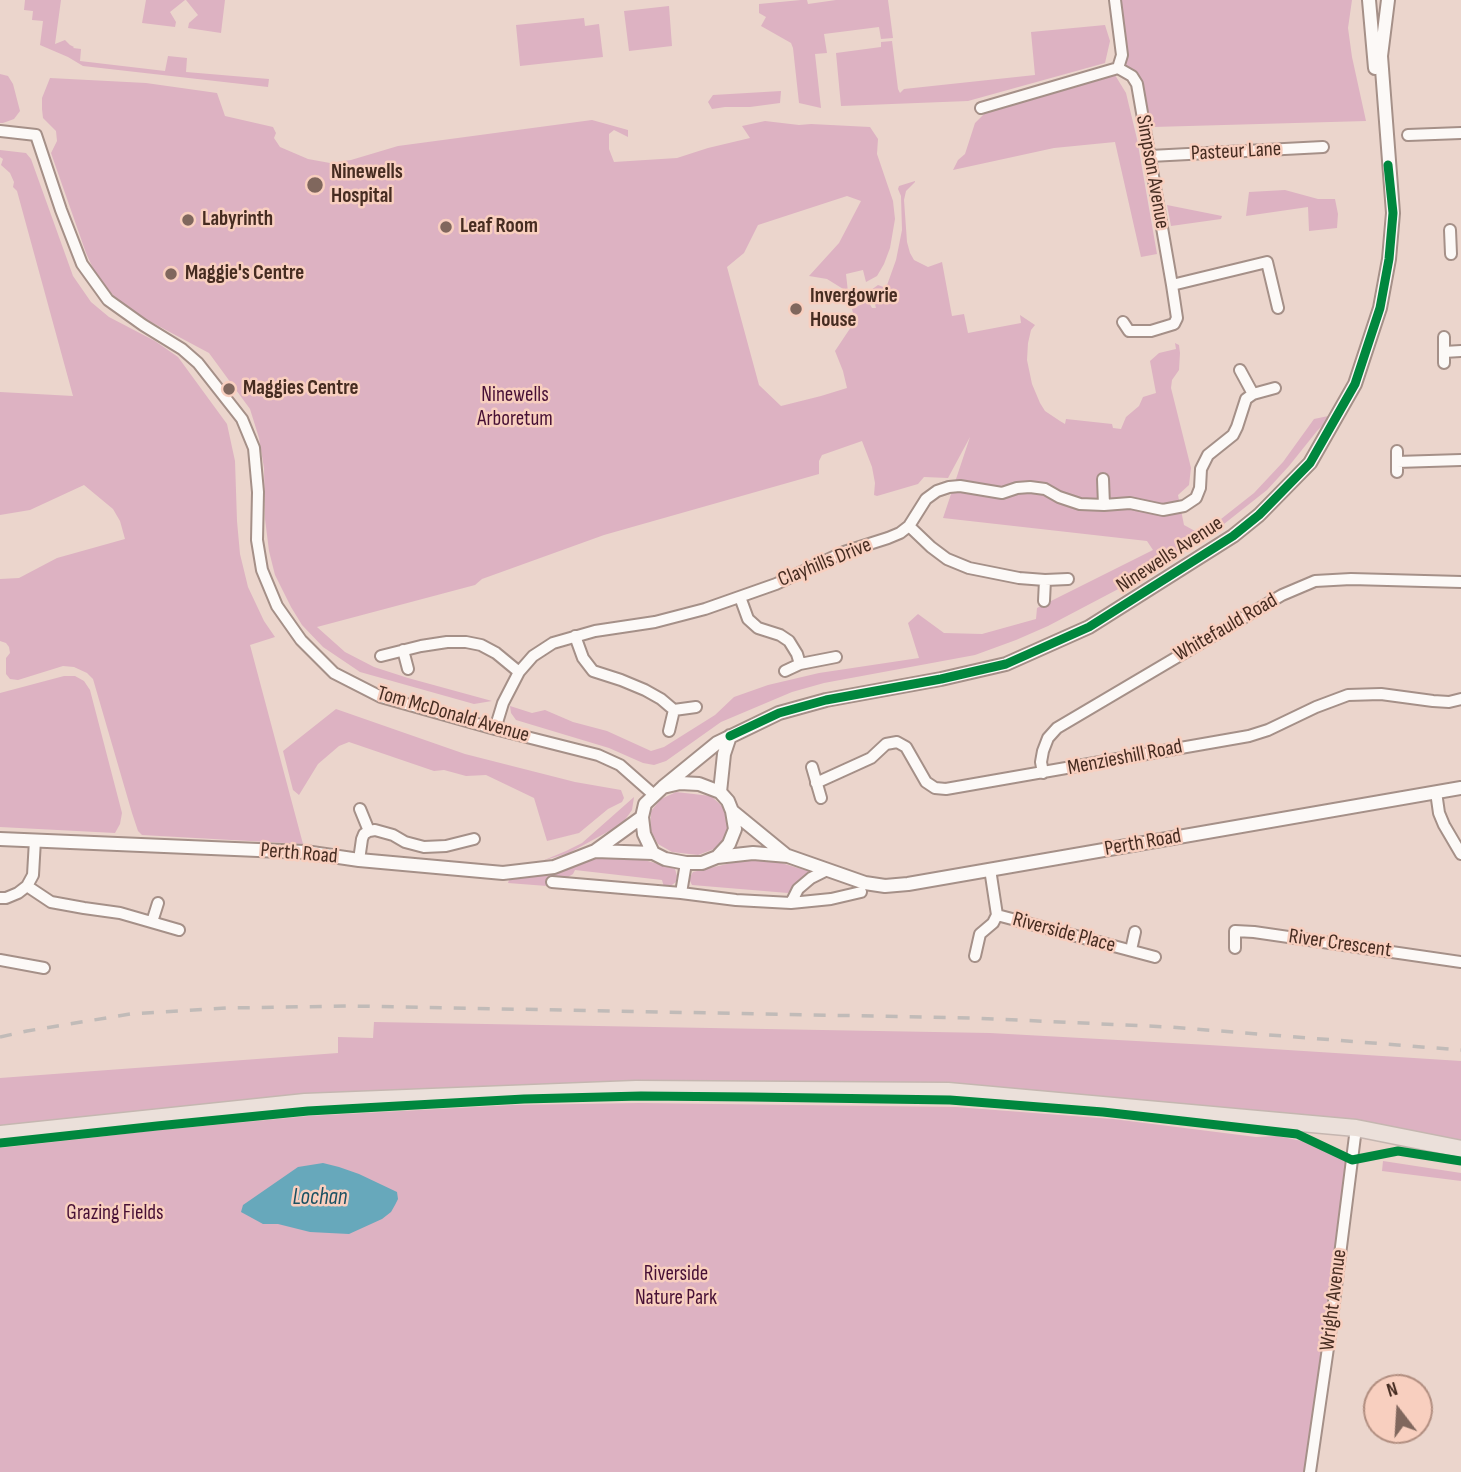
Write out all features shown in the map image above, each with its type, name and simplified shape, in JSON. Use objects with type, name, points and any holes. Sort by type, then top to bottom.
[{"type":"main road","points":[[0,1134],[305,1102],[636,1089],[948,1091],[1356,1129],[1461,1149]]},
{"type":"street","points":[[981,108],[1118,68],[1122,55],[1115,0]]},
{"type":"street","name":"Ninewells Avenue","points":[[659,791],[717,743],[779,713],[826,700],[941,680],[1006,664],[1089,627],[1233,536],[1259,515],[1310,463],[1355,384],[1380,309],[1389,258],[1393,213],[1373,55],[1370,0]]},
{"type":"street","name":"Ninewells Avenue","points":[[1388,0],[1381,56],[1388,165]]},
{"type":"street","name":"Simpson Avenue","points":[[1118,68],[1132,76],[1137,84],[1177,318],[1174,324],[1151,331],[1129,331],[1122,322]]},
{"type":"street","name":"Tom McDonald Avenue","points":[[0,131],[36,135],[82,264],[108,300],[142,326],[182,349],[198,363],[242,419],[254,448],[258,492],[257,540],[261,570],[276,606],[300,640],[334,673],[381,697],[495,730],[598,755],[620,765],[659,791]]},
{"type":"street","points":[[1408,135],[1461,133]]},
{"type":"street","name":"Pasteur Lane","points":[[1150,156],[1323,147]]},
{"type":"street","points":[[1451,254],[1454,238]]},
{"type":"street","points":[[1172,285],[1267,262],[1278,308]]},
{"type":"street","points":[[1444,337],[1444,357],[1461,351]]},
{"type":"street","points":[[1240,370],[1253,394],[1275,388]]},
{"type":"street","name":"Clayhills Drive","points":[[495,730],[503,702],[519,672],[533,656],[553,643],[705,609],[776,584],[844,552],[900,533],[909,526],[926,499],[949,487],[960,486],[1002,493],[1030,486],[1045,489],[1080,504],[1130,503],[1163,510],[1184,506],[1196,498],[1200,488],[1200,469],[1208,455],[1233,435],[1242,407],[1246,399],[1253,394]]},
{"type":"street","points":[[1397,462],[1461,460]]},
{"type":"street","points":[[1103,479],[1104,505]]},
{"type":"street","points":[[909,526],[947,559],[969,568],[1018,578],[1068,579]]},
{"type":"street","name":"Whitefauld Road","points":[[1043,773],[1043,751],[1048,738],[1057,728],[1282,595],[1315,581],[1351,579],[1461,582]]},
{"type":"street","points":[[1045,580],[1045,601]]},
{"type":"street","points":[[740,597],[748,619],[758,628],[789,640],[800,664]]},
{"type":"street","points":[[575,636],[583,658],[593,671],[645,690],[674,710],[696,707]]},
{"type":"street","points":[[381,656],[447,642],[466,642],[481,645],[496,653],[519,672]]},
{"type":"street","points":[[403,650],[408,669]]},
{"type":"street","points":[[785,671],[800,664],[836,657]]},
{"type":"street","name":"Menzieshill Road","points":[[816,783],[871,758],[886,744],[897,742],[906,747],[926,782],[935,788],[946,789],[1249,736],[1348,695],[1381,694],[1441,701],[1461,699]]},
{"type":"street","points":[[669,731],[674,710]]},
{"type":"street","points":[[659,791],[680,783],[699,785],[720,792],[724,754],[730,736]]},
{"type":"street","points":[[812,767],[821,798]]},
{"type":"street","name":"Perth Road","points":[[595,851],[653,853],[665,859],[686,863],[702,863],[717,857],[753,853],[788,856],[864,883],[885,886],[1461,788]]},
{"type":"street","name":"Perth Road","points":[[0,839],[305,852],[359,860],[503,873],[554,867],[595,851],[642,817],[645,804],[659,791]]},
{"type":"street","name":"Perth Road","points":[[720,792],[732,811],[788,856]]},
{"type":"street","points":[[1436,792],[1439,813],[1461,854]]},
{"type":"street","points":[[360,809],[369,831]]},
{"type":"street","points":[[717,857],[729,845],[735,829],[732,811]]},
{"type":"street","points":[[642,817],[644,834],[653,853]]},
{"type":"street","points":[[359,860],[362,839],[369,831],[375,830],[424,846],[446,846],[474,839]]},
{"type":"street","points":[[0,898],[18,893],[27,886],[33,875],[35,840]]},
{"type":"street","points":[[681,893],[686,863]]},
{"type":"street","name":"Riverside Place","points":[[975,956],[979,934],[993,923],[997,915],[989,869]]},
{"type":"street","points":[[791,902],[798,889],[827,870]]},
{"type":"street","points":[[552,882],[736,900],[791,902],[831,899],[861,892]]},
{"type":"street","points":[[27,886],[51,902],[120,913],[179,930]]},
{"type":"street","points":[[152,922],[158,903]]},
{"type":"street","name":"Riverside Place","points":[[997,915],[1155,957]]},
{"type":"street","name":"Riverside Place","points":[[1131,950],[1135,932]]},
{"type":"street","name":"River Crescent","points":[[1235,948],[1235,932],[1254,932],[1461,962]]},
{"type":"street","points":[[0,960],[44,968]]},
{"type":"street","name":"Wright Avenue","points":[[1310,1472],[1356,1129]]},
{"type":"green space","points":[[25,0],[61,0],[55,44],[65,40],[73,48],[81,49],[80,61],[165,71],[168,56],[187,58],[186,72],[269,79],[268,87],[83,66],[40,45],[43,21],[32,20],[33,11],[24,10]]},
{"type":"green space","points":[[146,0],[185,0],[170,12],[176,22],[175,27],[142,23]]},
{"type":"green space","points":[[186,0],[225,0],[221,33],[188,28],[189,23],[198,15]]},
{"type":"green space","points":[[807,0],[808,4],[836,0],[888,0],[893,38],[881,39],[879,27],[824,34],[827,53],[815,54],[821,108],[799,103],[791,43],[761,26],[766,17],[759,13],[759,4]]},
{"type":"green space","points":[[1117,0],[1352,0],[1348,28],[1366,121],[1153,127],[1138,79],[1125,68]]},
{"type":"green space","points":[[669,6],[672,46],[629,51],[624,11]]},
{"type":"green space","points":[[584,18],[585,26],[599,24],[603,57],[520,66],[516,25]]},
{"type":"green space","points":[[1105,25],[1110,41],[1105,63],[968,101],[841,106],[836,53],[881,47],[881,42],[892,41],[900,93],[904,89],[1035,75],[1031,32]]},
{"type":"green space","points":[[0,74],[8,76],[13,84],[20,111],[14,119],[3,123],[0,123]]},
{"type":"green space","points":[[1115,75],[1126,93],[1137,139],[1157,254],[1141,257],[1115,142],[1054,148],[953,170],[965,154],[975,123],[984,114]]},
{"type":"green space","name":"Ninewells Arboretum","points":[[50,78],[146,83],[217,93],[225,116],[273,127],[276,133],[274,138],[280,147],[308,159],[330,163],[351,160],[398,146],[592,120],[628,130],[628,137],[614,130],[609,134],[609,149],[614,162],[677,158],[750,138],[742,126],[765,121],[870,127],[878,139],[877,154],[893,201],[895,219],[890,248],[877,276],[866,282],[863,270],[846,274],[848,292],[827,279],[809,276],[839,243],[861,201],[847,196],[758,225],[744,253],[727,267],[759,385],[781,406],[847,388],[835,351],[855,321],[852,309],[868,301],[872,308],[876,308],[871,290],[878,285],[886,288],[896,260],[902,230],[901,196],[898,189],[899,186],[915,181],[906,191],[904,200],[907,242],[914,260],[928,267],[942,262],[952,316],[964,314],[968,333],[1021,323],[1020,315],[1035,325],[1028,343],[1027,360],[1032,384],[1045,411],[1060,421],[1065,424],[1066,419],[1112,424],[1113,428],[1121,429],[1126,417],[1139,406],[1143,397],[1156,393],[1150,361],[1159,353],[1176,349],[1175,343],[1179,345],[1179,370],[1172,380],[1171,388],[1191,468],[1189,485],[1178,495],[1184,525],[1195,531],[1221,519],[1254,493],[1283,462],[1314,419],[1333,415],[1267,490],[1224,524],[1124,586],[1048,626],[975,655],[824,683],[792,692],[721,722],[666,761],[654,765],[643,763],[609,748],[516,720],[510,706],[532,713],[545,710],[573,722],[607,731],[651,751],[664,747],[715,715],[734,697],[768,685],[819,673],[919,658],[908,623],[918,614],[944,633],[982,634],[1036,619],[1037,608],[1153,550],[1147,541],[943,518],[970,437],[948,478],[924,477],[918,484],[874,495],[872,467],[862,441],[822,455],[819,474],[604,535],[482,579],[475,585],[317,627],[345,652],[374,667],[492,701],[474,704],[360,672],[323,647],[302,625],[275,575],[265,519],[264,468],[250,409],[209,353],[136,314],[113,295],[96,275],[51,153],[57,141],[56,131],[43,118],[42,109],[42,98]]},
{"type":"green space","points":[[781,91],[780,103],[712,109],[708,102],[713,95]]},
{"type":"green space","points":[[0,150],[26,153],[31,159],[73,276],[91,302],[109,317],[155,341],[178,357],[227,424],[235,461],[240,554],[248,587],[275,637],[250,645],[303,844],[142,835],[132,813],[93,679],[74,667],[63,666],[18,680],[10,679],[6,674],[6,658],[10,653],[6,643],[0,641],[0,579],[19,578],[57,558],[125,539],[113,509],[84,485],[30,510],[0,515],[0,392],[73,396],[17,191],[13,187],[10,173],[1,165],[3,159],[0,157]]},
{"type":"green space","points":[[1285,190],[1318,199],[1335,199],[1337,228],[1309,231],[1308,207],[1246,216],[1249,192]]},
{"type":"green space","points":[[1167,205],[1222,216],[1221,219],[1171,226]]},
{"type":"green space","points":[[64,676],[75,676],[84,681],[90,690],[122,813],[115,833],[0,827],[0,693]]},
{"type":"green space","points":[[336,709],[465,754],[575,782],[621,790],[624,798],[579,833],[547,841],[534,798],[486,775],[466,776],[444,770],[434,771],[349,742],[339,746],[318,764],[299,795],[293,790],[283,751]]},
{"type":"green space","points":[[676,792],[711,796],[724,808],[728,823],[725,838],[714,849],[698,855],[672,852],[658,844],[650,829],[651,811],[661,799]]},
{"type":"green space","points":[[634,797],[632,810],[622,824],[569,853],[542,861],[582,843]]},
{"type":"green space","points":[[593,859],[641,859],[675,869],[676,882],[664,887],[662,880],[575,870],[568,877],[553,877],[547,881],[547,886],[508,883],[509,880],[553,874]]},
{"type":"green space","points":[[744,860],[775,861],[811,872],[788,893],[692,885],[689,879],[693,872]]},
{"type":"green space","points":[[374,1022],[990,1033],[1461,1061],[1461,1140],[1365,1124],[1122,1098],[829,1081],[595,1084],[279,1097],[0,1128],[0,1078],[338,1053],[338,1037],[373,1038]]},
{"type":"green space","name":"Riverside Nature Park","points":[[639,1103],[956,1107],[1113,1119],[1256,1137],[1277,1136],[1302,1141],[1303,1137],[1311,1144],[1352,1160],[1310,1472],[0,1472],[0,1148],[309,1116],[513,1105]]},
{"type":"green space","points":[[1383,1161],[1461,1173],[1461,1181],[1382,1171]]},
{"type":"water","name":"Lochan","points":[[323,1163],[359,1174],[397,1192],[398,1199],[391,1212],[349,1234],[310,1232],[278,1224],[263,1224],[241,1212],[243,1205],[298,1167]]},
{"type":"railway","points":[[0,1037],[130,1014],[227,1008],[351,1006],[973,1018],[1169,1027],[1461,1050]]},
{"type":"cycle path","points":[[730,736],[779,713],[826,700],[1006,664],[1089,627],[1233,536],[1259,515],[1310,463],[1355,384],[1380,308],[1389,259],[1393,213],[1388,165]]},
{"type":"cycle path","points":[[0,1143],[308,1111],[524,1099],[751,1097],[950,1100],[1103,1112],[1297,1134],[1352,1160],[1398,1151],[1461,1161]]},
{"type":"place","name":"Ninewells Hospital","points":[[315,185]]},
{"type":"place","name":"Labyrinth","points":[[188,220]]},
{"type":"place","name":"Leaf Room","points":[[446,227]]},
{"type":"place","name":"Maggie's Centre","points":[[171,274]]},
{"type":"place","name":"Invergowrie House","points":[[796,309]]},
{"type":"place","name":"Maggies Centre","points":[[229,389]]},
{"type":"park label","name":"Grazing Fields","points":[[115,1214]]}]
